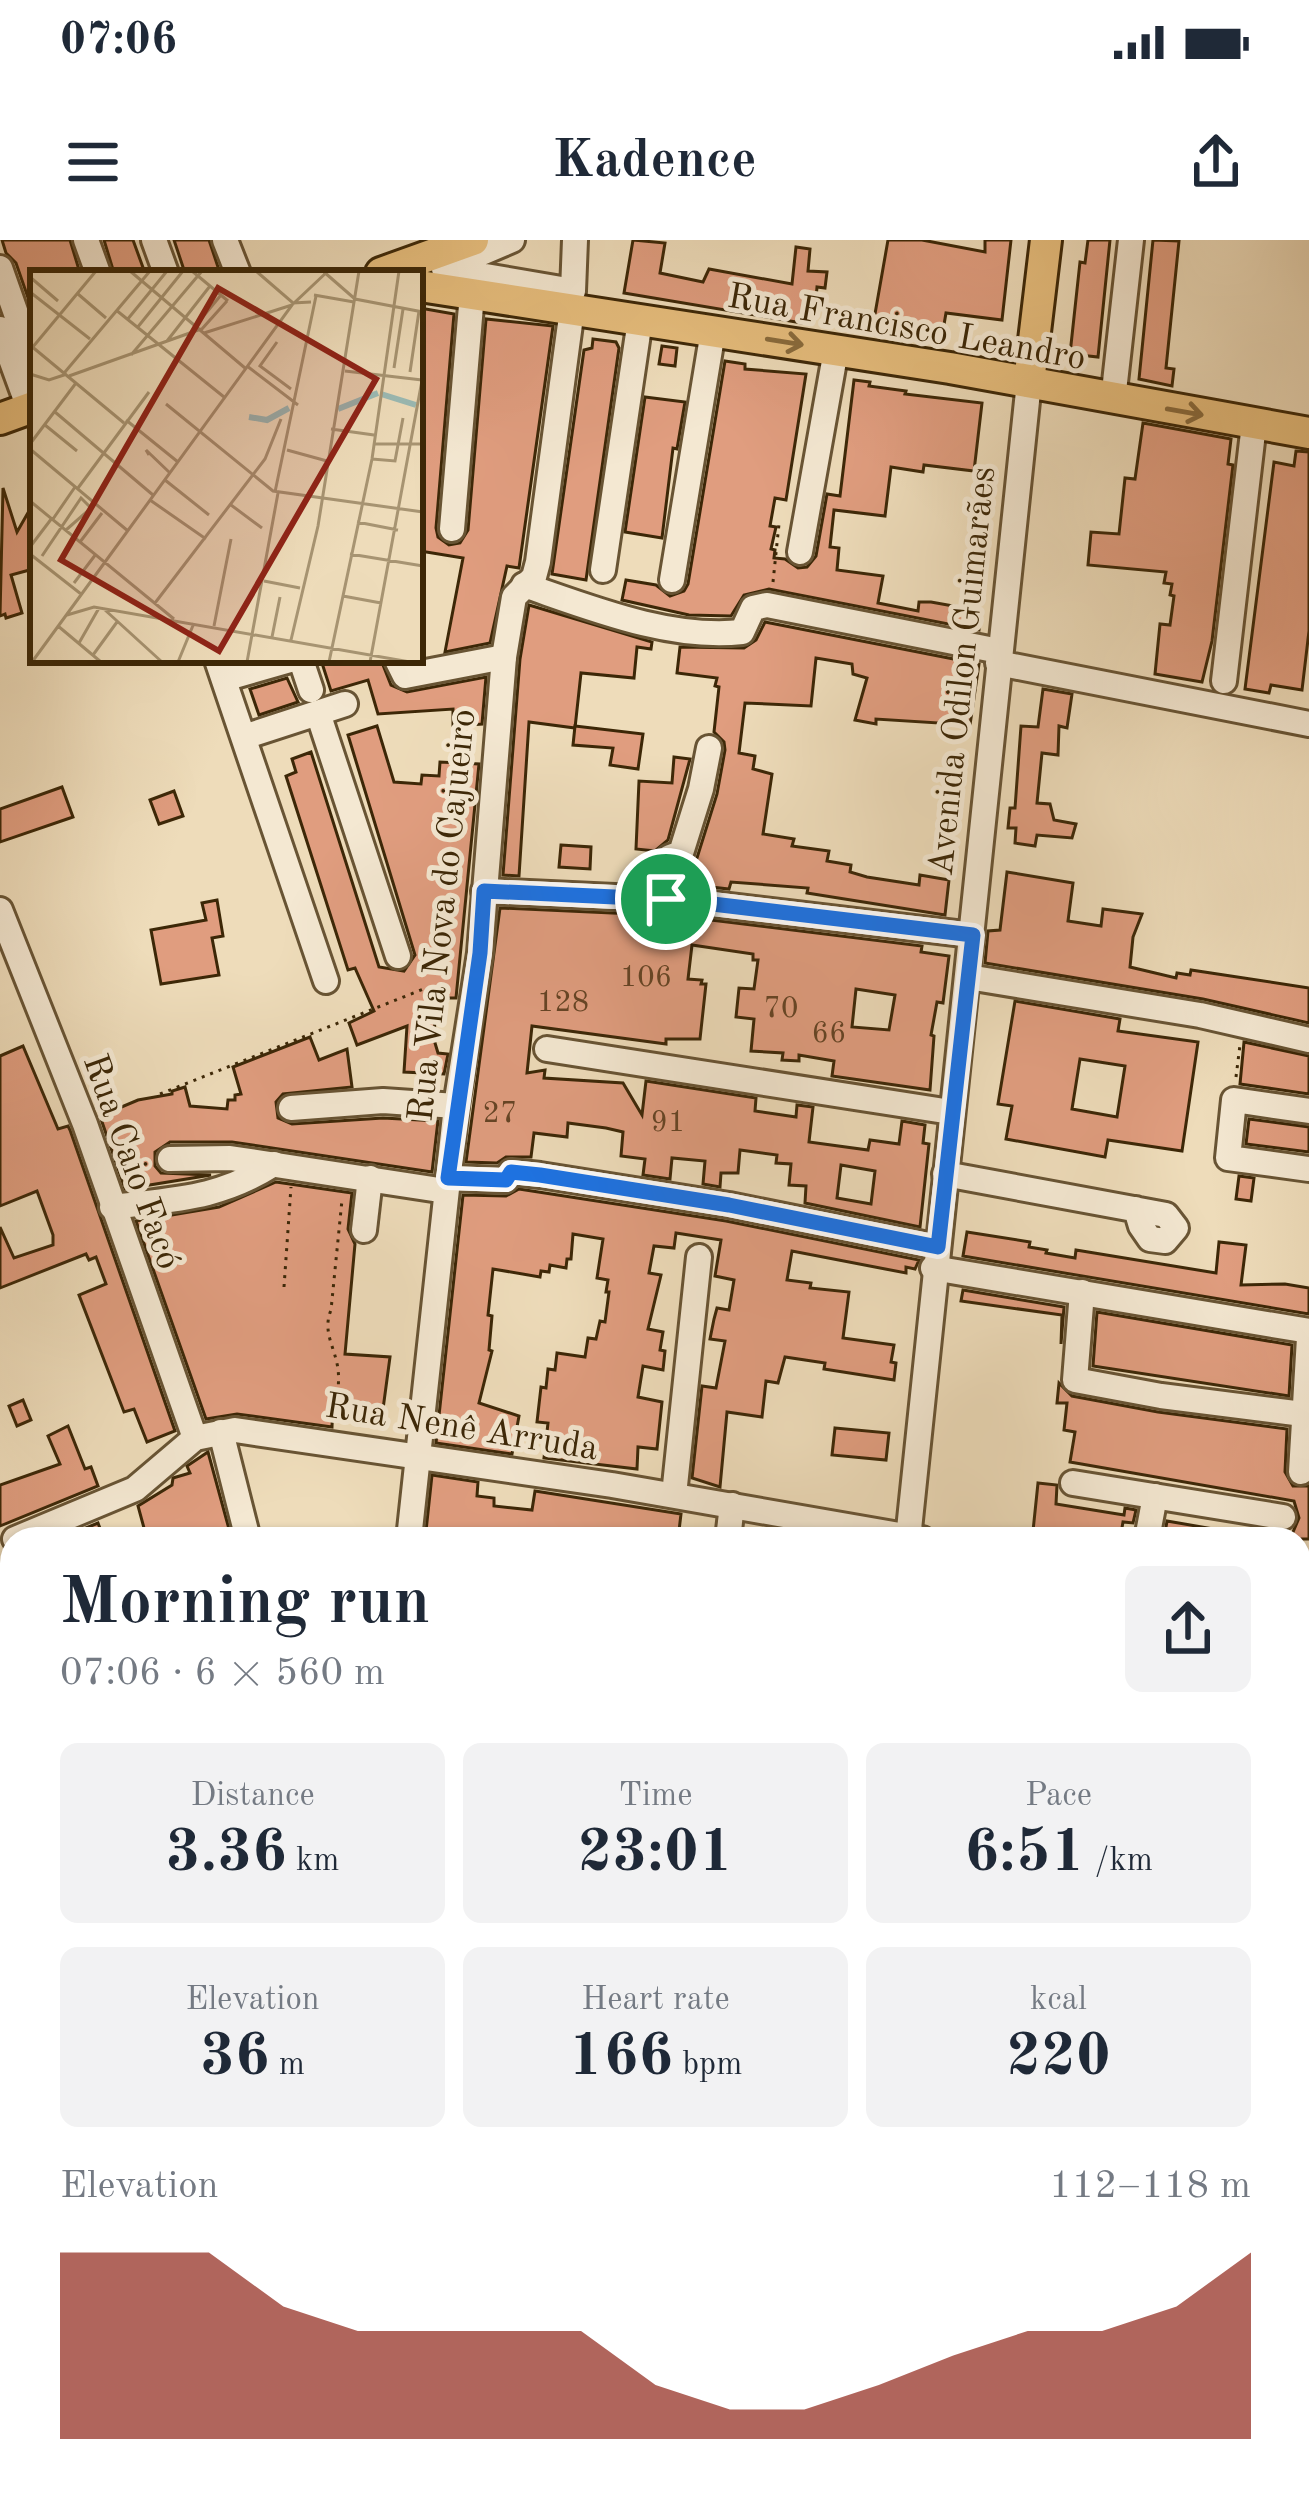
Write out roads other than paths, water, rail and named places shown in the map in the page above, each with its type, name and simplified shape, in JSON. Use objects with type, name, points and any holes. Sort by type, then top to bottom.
[{"type":"main road","name":"Avenida Odilon Guimarães","points":[[1028,382],[1046,240]]},
{"type":"main road","points":[[389,270],[466,242]]},
{"type":"main road","points":[[462,292],[427,266],[466,242]]},
{"type":"main road","name":"Rua Francisco Leandro","points":[[423,286],[836,350],[1309,433]]},
{"type":"street","points":[[86,240],[97,270]]},
{"type":"street","points":[[154,240],[165,270]]},
{"type":"street","points":[[225,240],[237,270]]},
{"type":"street","points":[[512,240],[444,269],[573,291],[574,240]]},
{"type":"street","points":[[1114,400],[1131,240]]},
{"type":"street","points":[[0,268],[9,333],[26,362],[21,411]]},
{"type":"street","points":[[452,529],[462,292]]},
{"type":"street","name":"Rua Vila Nova do Cajueiro","points":[[410,1527],[456,1106],[472,1006],[504,657],[514,597],[534,577],[538,562],[572,309]]},
{"type":"street","points":[[603,570],[640,320]]},
{"type":"street","points":[[672,580],[712,331]]},
{"type":"street","points":[[800,552],[836,350]]},
{"type":"street","name":"Avenida Odilon Guimarães","points":[[914,1527],[935,1257],[973,935],[1028,382]]},
{"type":"street","points":[[1224,681],[1254,424]]},
{"type":"street","points":[[524,585],[635,619],[734,634],[746,629],[764,606],[1309,724]]},
{"type":"street","points":[[401,668],[504,657]]},
{"type":"street","points":[[269,663],[220,670],[326,981]]},
{"type":"street","points":[[302,663],[398,956]]},
{"type":"street","points":[[244,737],[314,701],[345,704]]},
{"type":"street","points":[[666,899],[670,857],[681,853],[709,748]]},
{"type":"street","points":[[484,891],[666,899],[973,935]]},
{"type":"street","name":"Rua Caio Facó","points":[[0,910],[86,1124],[112,1207],[243,1527]]},
{"type":"street","points":[[968,977],[1309,1040]]},
{"type":"street","points":[[547,1049],[951,1112]]},
{"type":"street","points":[[1309,1112],[1234,1100],[1228,1158],[1309,1168]]},
{"type":"street","points":[[291,1108],[383,1101],[456,1106]]},
{"type":"street","points":[[170,1159],[230,1158],[447,1184],[506,1180],[511,1172],[540,1175],[729,1205],[1082,1292],[1309,1334],[1301,1472]]},
{"type":"street","points":[[112,1207],[224,1192],[283,1166]]},
{"type":"street","points":[[945,1174],[1136,1209]]},
{"type":"street","points":[[357,1176],[364,1230]]},
{"type":"street","points":[[674,1495],[699,1257]]},
{"type":"street","points":[[1082,1292],[1075,1381],[1304,1414]]},
{"type":"street","name":"Rua Nenê Arruda","points":[[208,1435],[263,1432],[853,1527]]},
{"type":"street","points":[[64,1527],[143,1485],[208,1435]]},
{"type":"street","points":[[1073,1483],[1283,1517]]},
{"type":"street","points":[[1149,1527],[1155,1496]]},
{"type":"street","points":[[729,1527],[732,1505]]}]
